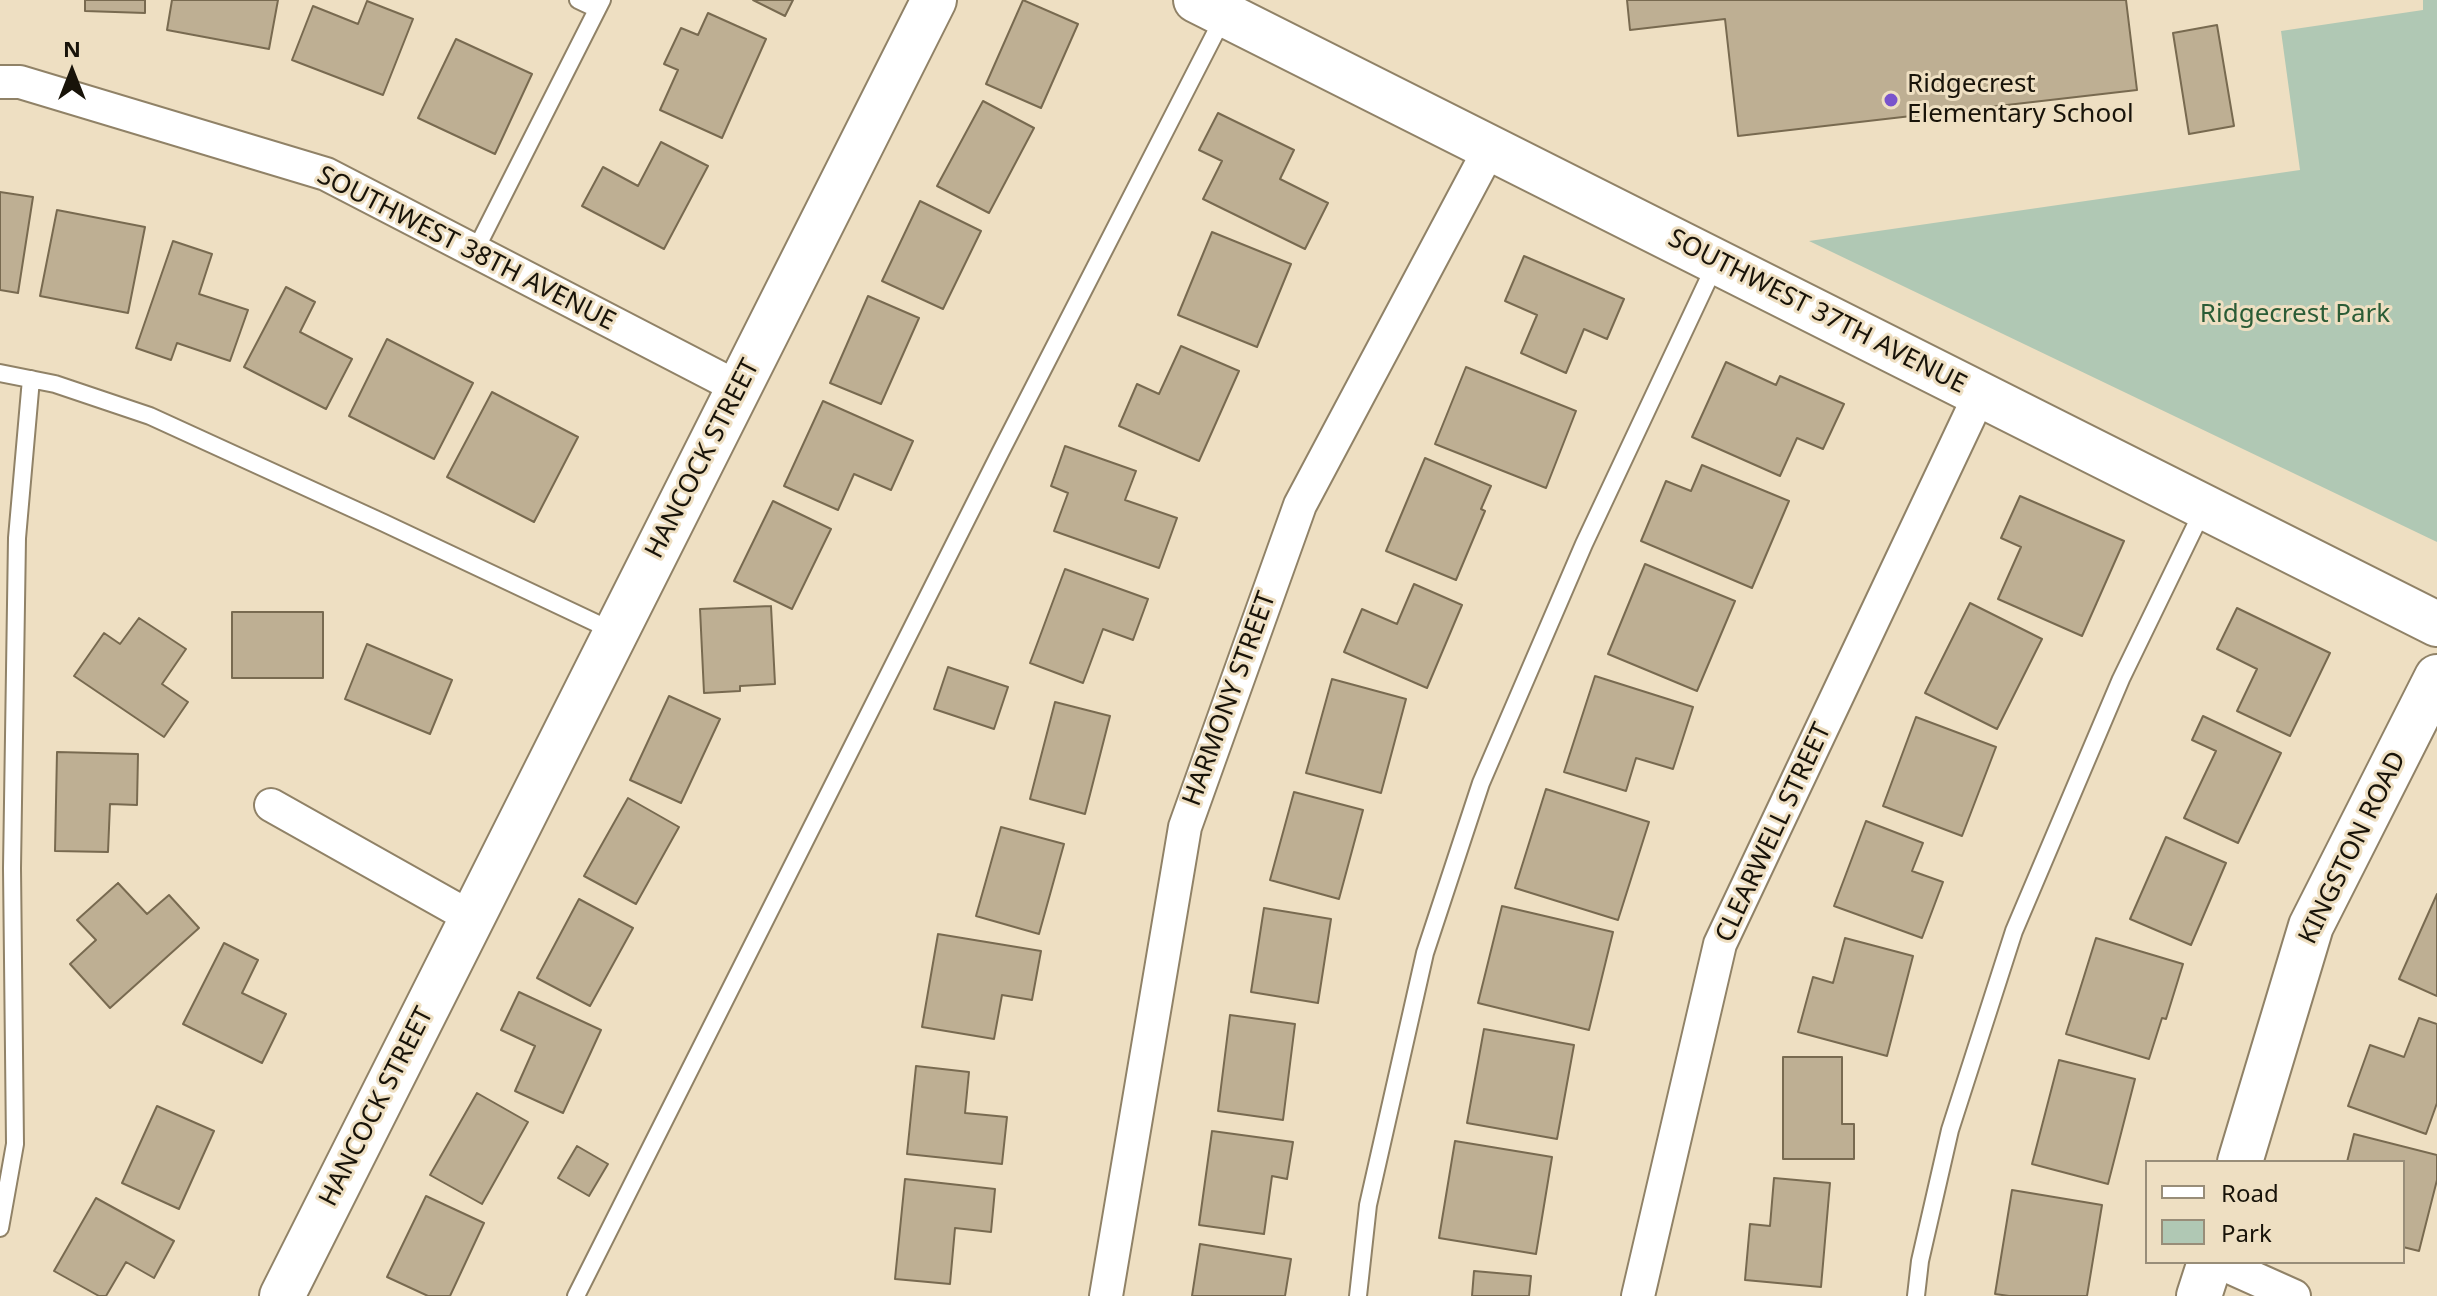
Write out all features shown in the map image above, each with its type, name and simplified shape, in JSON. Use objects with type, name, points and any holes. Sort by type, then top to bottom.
[{"type":"street","name":"HANCOCK STREET","points":[[282,1296],[934,0]]},
{"type":"street","name":"SOUTHWEST 37TH AVENUE","points":[[1218,5],[1490,148],[2437,624]]},
{"type":"street","name":"SOUTHWEST 38TH AVENUE","points":[[0,82],[20,82],[326,174],[739,388]]},
{"type":"street","name":"HARMONY STREET","points":[[1106,1296],[1185,827],[1300,505],[1490,148]]},
{"type":"street","name":"CLEARWELL STREET","points":[[1638,1296],[1720,944],[1980,394]]},
{"type":"street","name":"KINGSTON ROAD","points":[[2241,1160],[2311,926],[2437,677]]},
{"type":"street","points":[[271,805],[472,918]]},
{"type":"street","points":[[2199,1296],[2209,1264]]},
{"type":"street","points":[[2222,1264],[2294,1296]]},
{"type":"lane","points":[[475,251],[599,4],[578,0]]},
{"type":"lane","points":[[576,1296],[1000,453],[1218,5]]},
{"type":"lane","points":[[1358,1296],[1368,1205],[1425,953],[1481,783],[1584,544],[1716,261]]},
{"type":"lane","points":[[0,373],[55,384],[150,416],[616,633]]},
{"type":"lane","points":[[0,1228],[15,1144],[12,868],[17,538],[31,379]]},
{"type":"lane","points":[[1916,1296],[1920,1261],[1950,1130],[2014,931],[2121,679],[2205,507]]},
{"type":"green space","name":"Ridgecrest Park","points":[[2423,0],[2437,0],[2437,542],[1809,241],[2300,170],[2281,31],[2423,10]]},
{"type":"building","points":[[85,0],[145,0],[145,13],[85,11]]},
{"type":"building","points":[[172,0],[278,0],[269,49],[167,30]]},
{"type":"building","points":[[753,0],[793,0],[785,16]]},
{"type":"building","points":[[1023,0],[1078,24],[1041,108],[986,84]]},
{"type":"building","points":[[1627,0],[2126,0],[2137,90],[1738,136],[1725,19],[1630,30]]},
{"type":"building","points":[[367,1],[413,19],[383,95],[292,60],[313,6],[358,24]]},
{"type":"building","points":[[708,13],[766,39],[722,138],[660,110],[678,70],[664,64],[681,28],[698,35]]},
{"type":"building","points":[[2217,25],[2234,126],[2189,134],[2173,33]]},
{"type":"building","points":[[456,39],[532,74],[495,154],[418,118]]},
{"type":"building","points":[[983,101],[1034,128],[989,213],[937,186]]},
{"type":"building","points":[[1218,113],[1294,150],[1280,179],[1328,203],[1305,249],[1203,199],[1222,161],[1199,150]]},
{"type":"building","points":[[661,142],[708,166],[664,249],[582,206],[603,167],[638,186]]},
{"type":"building","points":[[0,192],[33,197],[18,293],[0,290]]},
{"type":"building","points":[[920,201],[981,231],[943,309],[882,281]]},
{"type":"building","points":[[57,210],[145,227],[128,313],[40,296]]},
{"type":"building","points":[[1212,232],[1291,264],[1257,347],[1178,315]]},
{"type":"building","points":[[173,241],[212,254],[199,294],[248,310],[230,361],[177,343],[171,360],[136,348]]},
{"type":"building","points":[[1524,256],[1624,299],[1607,339],[1584,329],[1566,373],[1521,353],[1537,315],[1505,301]]},
{"type":"building","points":[[286,287],[315,302],[300,332],[352,359],[326,409],[244,367]]},
{"type":"building","points":[[868,296],[919,318],[881,404],[830,383]]},
{"type":"building","points":[[387,339],[473,383],[434,459],[349,416]]},
{"type":"building","points":[[1181,346],[1239,371],[1199,461],[1119,426],[1137,384],[1159,394]]},
{"type":"building","points":[[1726,362],[1776,385],[1780,376],[1844,404],[1823,449],[1797,438],[1780,476],[1692,437]]},
{"type":"building","points":[[1466,367],[1576,411],[1546,488],[1435,444]]},
{"type":"building","points":[[492,392],[578,437],[534,522],[447,477]]},
{"type":"building","points":[[823,401],[913,441],[891,490],[854,474],[838,510],[784,486]]},
{"type":"building","points":[[1065,446],[1136,471],[1125,500],[1177,518],[1159,568],[1054,531],[1068,493],[1051,486]]},
{"type":"building","points":[[1425,458],[1491,486],[1481,509],[1485,511],[1456,580],[1386,551]]},
{"type":"building","points":[[1702,465],[1789,501],[1752,588],[1641,541],[1666,481],[1691,491]]},
{"type":"building","points":[[2020,496],[2124,541],[2082,636],[1998,599],[2021,547],[2001,538]]},
{"type":"building","points":[[773,501],[831,529],[792,609],[734,581]]},
{"type":"building","points":[[1645,564],[1735,601],[1697,691],[1608,654]]},
{"type":"building","points":[[1065,569],[1148,599],[1133,640],[1103,629],[1083,683],[1030,663]]},
{"type":"building","points":[[1414,584],[1462,605],[1427,688],[1344,652],[1362,609],[1397,624]]},
{"type":"building","points":[[1970,603],[2042,639],[1997,729],[1925,693]]},
{"type":"building","points":[[771,606],[775,684],[740,686],[740,691],[704,693],[700,609]]},
{"type":"building","points":[[2237,608],[2330,653],[2290,736],[2237,711],[2257,669],[2217,649]]},
{"type":"building","points":[[232,612],[323,612],[323,678],[232,678]]},
{"type":"building","points":[[139,618],[186,649],[162,684],[188,702],[164,737],[74,676],[104,633],[120,644]]},
{"type":"building","points":[[367,644],[452,680],[430,734],[345,699]]},
{"type":"building","points":[[948,667],[1008,687],[994,729],[934,709]]},
{"type":"building","points":[[1595,676],[1693,707],[1673,769],[1636,758],[1626,791],[1564,772]]},
{"type":"building","points":[[1332,679],[1406,699],[1381,793],[1306,773]]},
{"type":"building","points":[[669,696],[720,719],[681,803],[630,780]]},
{"type":"building","points":[[1055,702],[1110,716],[1085,814],[1030,799]]},
{"type":"building","points":[[2203,716],[2281,753],[2238,843],[2184,818],[2216,751],[2192,740]]},
{"type":"building","points":[[1916,717],[1996,747],[1962,836],[1883,806]]},
{"type":"building","points":[[57,752],[138,754],[137,805],[110,804],[108,852],[55,851]]},
{"type":"building","points":[[1546,789],[1649,822],[1618,920],[1515,888]]},
{"type":"building","points":[[1294,792],[1363,810],[1339,899],[1270,880]]},
{"type":"building","points":[[628,798],[679,827],[636,904],[584,876]]},
{"type":"building","points":[[1866,821],[1923,843],[1912,871],[1943,882],[1922,938],[1834,906]]},
{"type":"building","points":[[1001,827],[1064,844],[1039,934],[976,916]]},
{"type":"building","points":[[2166,837],[2226,863],[2191,945],[2130,919]]},
{"type":"building","points":[[118,883],[147,914],[169,895],[199,928],[110,1008],[70,964],[96,940],[77,920]]},
{"type":"building","points":[[2437,894],[2437,996],[2399,979]]},
{"type":"building","points":[[579,899],[633,928],[590,1006],[537,978]]},
{"type":"building","points":[[1502,906],[1613,932],[1589,1030],[1478,1003]]},
{"type":"building","points":[[1264,908],[1331,919],[1318,1003],[1251,992]]},
{"type":"building","points":[[938,934],[1041,951],[1032,1000],[1002,995],[994,1039],[922,1027]]},
{"type":"building","points":[[1845,938],[1913,956],[1887,1056],[1798,1032],[1813,977],[1833,983]]},
{"type":"building","points":[[2096,938],[2183,964],[2166,1019],[2162,1018],[2149,1059],[2066,1034]]},
{"type":"building","points":[[224,943],[258,960],[242,993],[286,1014],[262,1063],[183,1024]]},
{"type":"building","points":[[519,992],[601,1030],[563,1113],[515,1091],[535,1046],[501,1030]]},
{"type":"building","points":[[1230,1015],[1295,1024],[1283,1120],[1218,1111]]},
{"type":"building","points":[[2419,1018],[2437,1024],[2437,1103],[2426,1134],[2348,1106],[2370,1045],[2404,1057]]},
{"type":"building","points":[[1484,1029],[1574,1045],[1557,1139],[1467,1123]]},
{"type":"building","points":[[1783,1057],[1842,1057],[1842,1124],[1854,1124],[1854,1159],[1783,1159]]},
{"type":"building","points":[[2059,1060],[2135,1079],[2108,1184],[2032,1164]]},
{"type":"building","points":[[916,1066],[969,1072],[965,1113],[1007,1117],[1002,1164],[907,1154]]},
{"type":"building","points":[[477,1093],[528,1122],[482,1204],[430,1175]]},
{"type":"building","points":[[157,1106],[214,1131],[179,1209],[122,1183]]},
{"type":"building","points":[[1212,1131],[1293,1142],[1287,1179],[1272,1176],[1264,1234],[1199,1225]]},
{"type":"building","points":[[2354,1134],[2437,1155],[2437,1180],[2419,1251],[2405,1248],[2405,1160],[2348,1160]]},
{"type":"building","points":[[1455,1141],[1552,1157],[1536,1254],[1439,1238]]},
{"type":"building","points":[[577,1146],[608,1164],[589,1196],[558,1178]]},
{"type":"building","points":[[1774,1178],[1830,1183],[1821,1287],[1745,1280],[1750,1224],[1770,1226]]},
{"type":"building","points":[[905,1179],[995,1189],[991,1232],[955,1228],[950,1284],[895,1279]]},
{"type":"building","points":[[2012,1190],[2102,1205],[2087,1296],[1995,1294]]},
{"type":"building","points":[[426,1196],[484,1223],[450,1296],[428,1296],[387,1277]]},
{"type":"building","points":[[96,1198],[174,1241],[154,1278],[126,1262],[106,1296],[99,1296],[54,1271]]},
{"type":"building","points":[[1200,1244],[1291,1259],[1285,1296],[1192,1296]]},
{"type":"building","points":[[1474,1271],[1531,1276],[1529,1296],[1472,1296]]},
{"type":"place","name":"Ridgecrest Elementary School","points":[[1891,100]]}]
